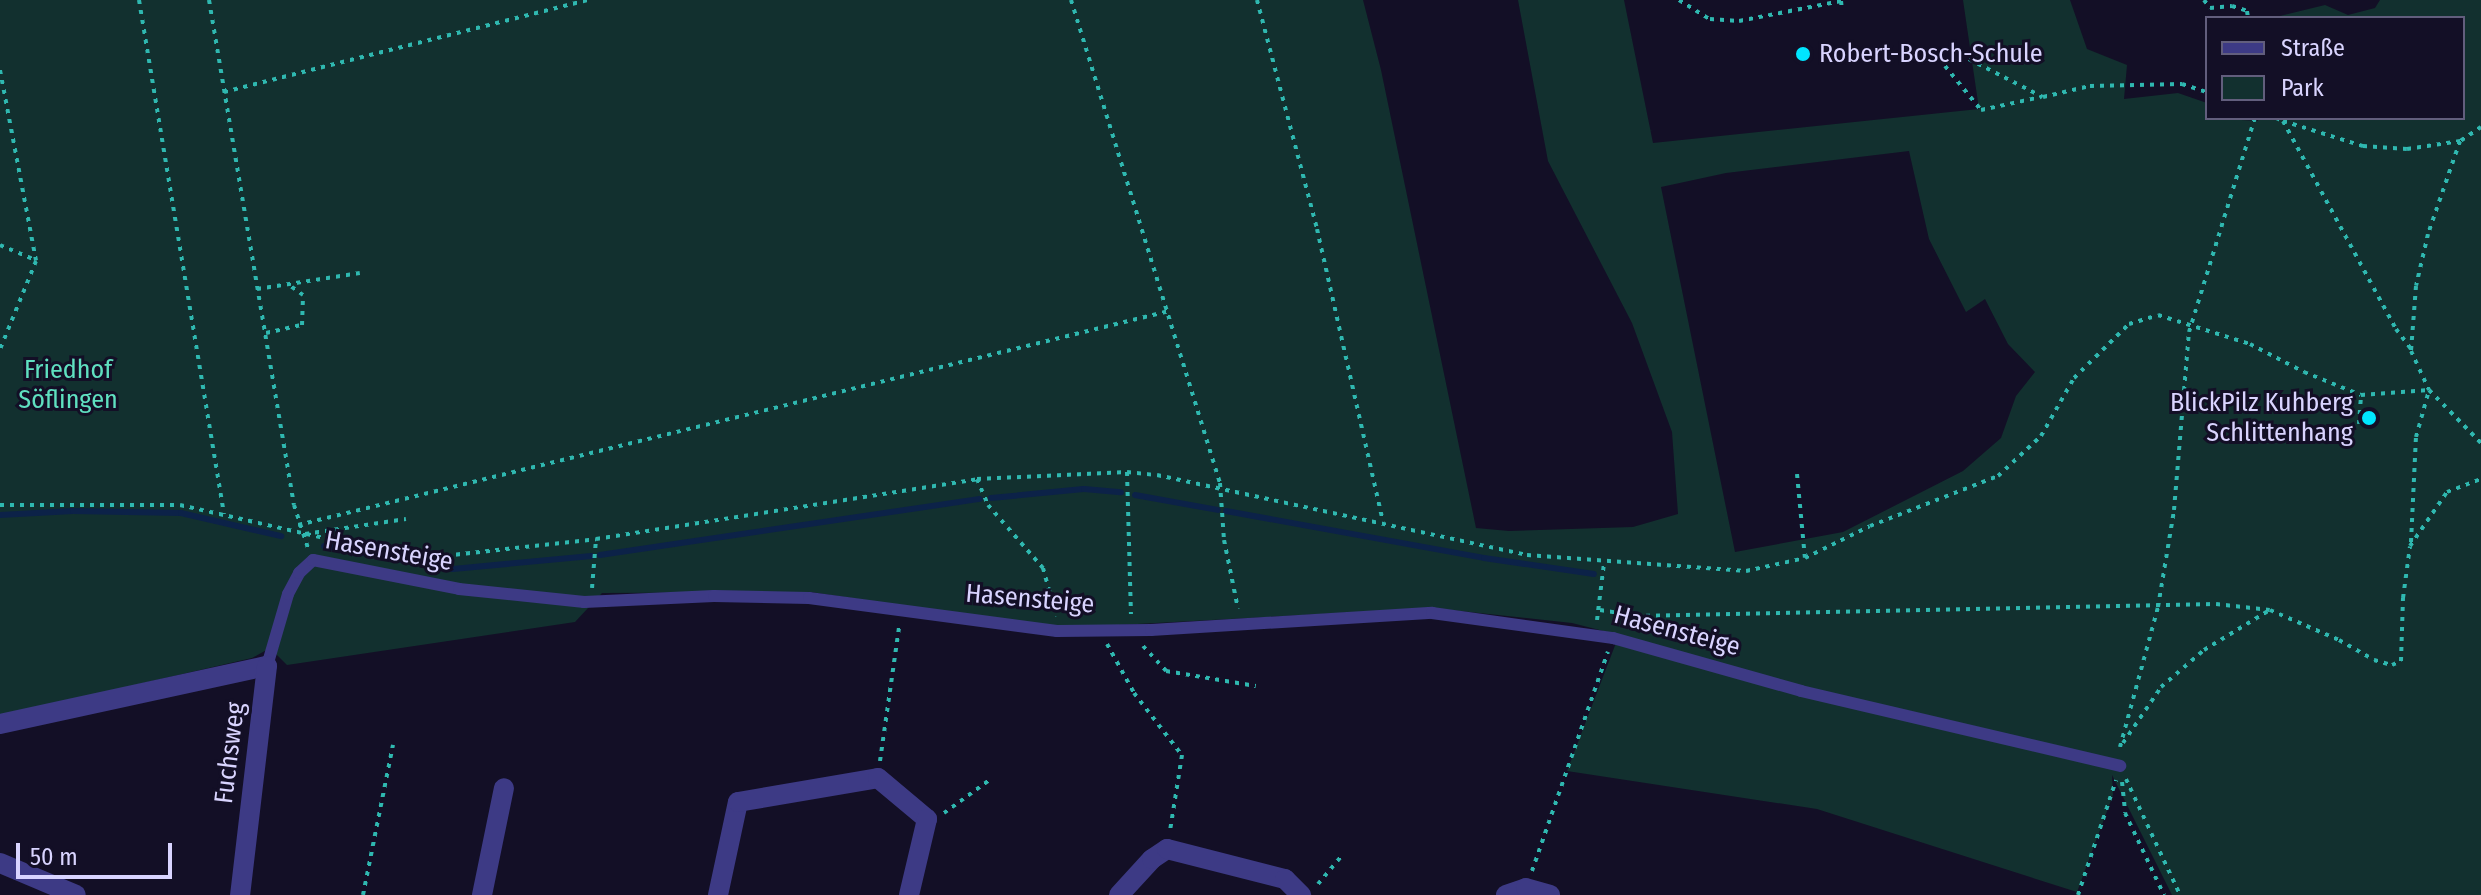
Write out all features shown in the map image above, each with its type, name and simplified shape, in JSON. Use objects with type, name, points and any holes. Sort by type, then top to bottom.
[{"type":"street","points":[[0,724],[267,666]]},
{"type":"street","name":"Fuchsweg","points":[[240,895],[267,666]]},
{"type":"street","points":[[718,895],[738,802],[878,778],[927,819],[909,895]]},
{"type":"street","points":[[482,895],[504,788]]},
{"type":"street","points":[[1119,895],[1152,859],[1167,849],[1285,879],[1309,890]]},
{"type":"street","points":[[0,863],[76,895]]},
{"type":"street","points":[[1506,895],[1526,888],[1550,895]]},
{"type":"lane","name":"Hasensteige","points":[[267,666],[288,594],[299,573],[313,560],[459,589],[590,602],[714,596],[809,598],[1057,631],[1240,625],[1432,613],[1613,638],[1801,691],[2120,766]]},
{"type":"path","points":[[139,0],[224,514]]},
{"type":"path","points":[[209,0],[298,525],[313,560]]},
{"type":"path","points":[[224,92],[588,0]]},
{"type":"path","points":[[1071,0],[1223,492],[1224,540],[1240,625]]},
{"type":"path","points":[[1257,0],[1317,229],[1383,523]]},
{"type":"path","points":[[1679,0],[1710,19],[1739,21],[1841,1],[1842,10]]},
{"type":"path","points":[[2204,0],[2210,8],[2232,6],[2247,11],[2248,16]]},
{"type":"path","points":[[1951,50],[2043,97]]},
{"type":"path","points":[[1945,66],[1981,110],[2090,86],[2182,84],[2205,91]]},
{"type":"path","points":[[0,70],[36,261],[0,349]]},
{"type":"path","points":[[2164,895],[2125,813],[2120,747],[2158,607],[2174,510],[2191,323],[2254,120]]},
{"type":"path","points":[[2283,121],[2363,146],[2407,149],[2460,141],[2481,127]]},
{"type":"path","points":[[2283,121],[2396,329],[2411,351],[2429,390],[2481,443]]},
{"type":"path","points":[[2411,351],[2416,286],[2428,234],[2460,141]]},
{"type":"path","points":[[0,245],[36,261]]},
{"type":"path","points":[[257,289],[360,273]]},
{"type":"path","points":[[265,333],[302,325],[303,295],[288,284]]},
{"type":"path","points":[[298,525],[1169,311]]},
{"type":"path","points":[[0,505],[180,505],[416,559],[596,539],[977,479],[1127,472],[1157,475],[1223,492],[1527,555],[1746,571],[1805,558],[1870,526],[1998,476],[2041,436],[2074,378],[2129,324],[2158,315],[2250,344],[2304,372],[2361,395],[2429,390]]},
{"type":"path","points":[[1600,610],[1636,616],[2158,607],[2190,603],[2270,610],[2339,640],[2374,660],[2392,665],[2401,661],[2416,437],[2429,390]]},
{"type":"path","points":[[2359,424],[2361,395]]},
{"type":"path","points":[[1127,472],[1131,551],[1130,630],[1166,671],[1256,686]]},
{"type":"path","points":[[1797,474],[1805,558]]},
{"type":"path","points":[[977,479],[988,505],[1043,568],[1057,631]]},
{"type":"path","points":[[2410,546],[2447,492],[2481,479]]},
{"type":"path","points":[[302,534],[406,519]]},
{"type":"path","points":[[590,602],[596,539]]},
{"type":"path","points":[[1593,636],[1600,610],[1604,563]]},
{"type":"path","points":[[2120,747],[2161,687],[2204,650],[2270,610]]},
{"type":"path","points":[[878,778],[900,612]]},
{"type":"path","points":[[1100,631],[1134,693],[1182,755],[1167,849]]},
{"type":"path","points":[[1526,888],[1613,638]]},
{"type":"path","points":[[363,895],[393,745]]},
{"type":"path","points":[[2078,895],[2120,766]]},
{"type":"path","points":[[2120,766],[2180,895]]},
{"type":"path","points":[[925,826],[991,779]]},
{"type":"path","points":[[1309,890],[1341,857]]},
{"type":"green space","name":"Friedhof Söflingen","points":[[0,0],[1363,0],[1381,70],[1476,528],[1509,531],[1633,527],[1678,514],[1672,432],[1632,323],[1548,161],[1518,0],[1624,0],[1653,143],[1979,109],[1963,0],[2070,0],[2087,49],[2127,65],[2124,99],[2178,93],[2205,102],[2205,120],[2465,120],[2465,16],[2280,16],[2325,5],[2348,15],[2375,8],[2380,0],[2481,0],[2481,895],[2172,895],[2112,775],[2113,795],[2077,892],[1817,809],[1567,771],[1619,635],[1572,623],[1432,608],[1100,626],[1039,626],[811,592],[602,593],[575,622],[287,665],[270,648],[252,658],[0,716]],"holes":[[[1909,151],[1929,239],[1966,312],[1985,299],[2008,344],[2035,372],[2016,396],[2001,438],[1963,471],[1843,532],[1735,552],[1661,187],[1726,173]]]},
{"type":"waterway","points":[[991,498],[1084,489],[1121,492]]},
{"type":"waterway","points":[[1135,495],[1218,510]]},
{"type":"waterway","points":[[600,555],[980,499]]},
{"type":"waterway","points":[[0,515],[73,511],[181,513],[281,536]]},
{"type":"waterway","points":[[1226,511],[1484,558],[1594,574]]},
{"type":"waterway","points":[[324,546],[453,569],[591,556]]},
{"type":"place","name":"Robert-Bosch-Schule","points":[[1803,54]]},
{"type":"place","name":"BlickPilz Kuhberg Schlittenhang","points":[[2369,418]]}]
